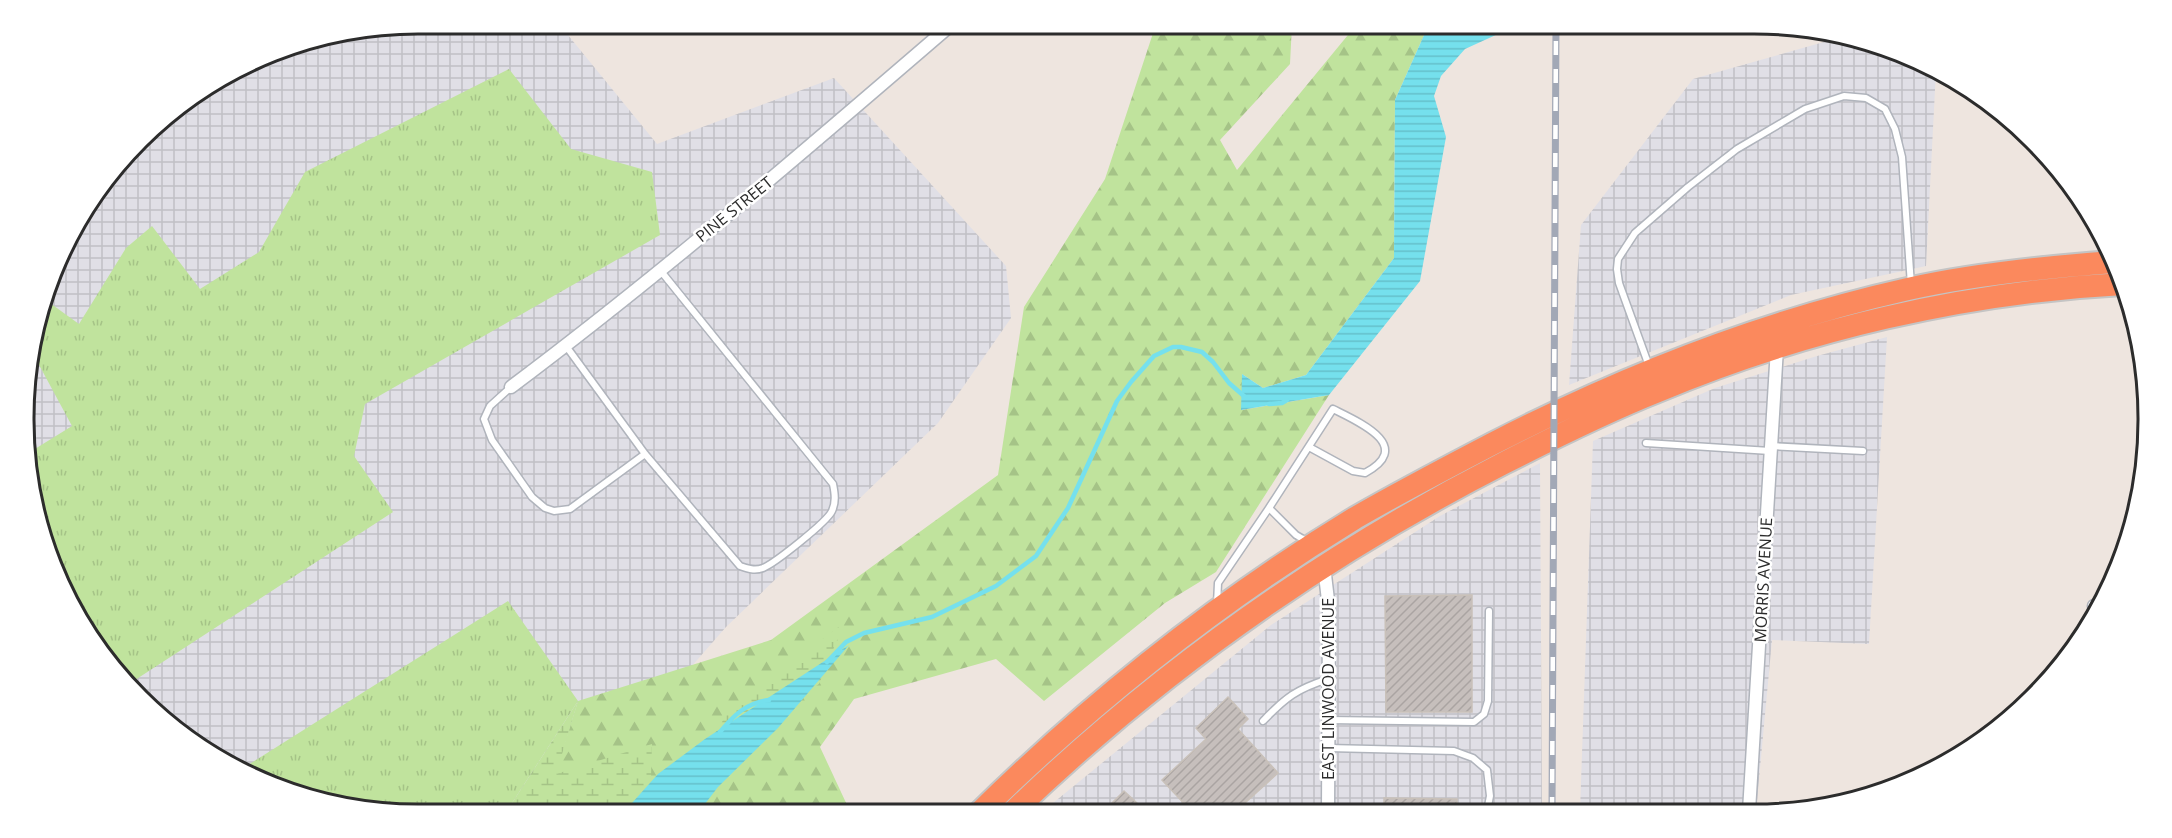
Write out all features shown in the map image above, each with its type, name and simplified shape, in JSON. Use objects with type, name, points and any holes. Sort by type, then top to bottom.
[{"type":"highway","points":[[989,804],[1062,735],[1108,696],[1217,611],[1354,519],[1453,464],[1541,419],[1650,369],[1760,329],[1911,288],[2017,272],[2104,263]]},
{"type":"highway","points":[[1021,804],[1074,754],[1163,680],[1256,610],[1412,512],[1560,434],[1661,389],[1777,348],[1878,320],[1936,307],[2052,290],[2113,285]]},
{"type":"street","name":"PINE STREET","points":[[511,387],[566,346],[753,196],[940,34]]},
{"type":"street","name":"MORRIS AVENUE","points":[[1749,804],[1777,348]]},
{"type":"street","name":"EAST LINWOOD AVENUE","points":[[1324,566],[1329,599],[1328,804]]},
{"type":"lane","points":[[1650,369],[1619,283],[1617,269],[1618,259],[1635,233],[1688,187],[1742,146],[1806,109],[1844,96],[1866,98],[1885,109],[1896,129],[1902,157],[1911,288]]},
{"type":"lane","points":[[566,346],[645,454],[741,566],[751,570],[764,568],[814,531],[831,514],[836,498],[833,484],[659,270]]},
{"type":"lane","points":[[511,387],[490,406],[484,419],[492,440],[532,497],[545,508],[554,511],[570,509],[645,454]]},
{"type":"lane","points":[[1217,611],[1218,583],[1333,409],[1378,434],[1383,444],[1384,456],[1380,464],[1365,473],[1353,471],[1309,447]]},
{"type":"lane","points":[[1646,443],[1863,451]]},
{"type":"lane","points":[[1269,508],[1296,535],[1313,546]]},
{"type":"lane","points":[[1328,720],[1474,722],[1484,714],[1488,701],[1489,611]]},
{"type":"lane","points":[[1263,721],[1284,699],[1304,687],[1329,679]]},
{"type":"lane","points":[[1328,748],[1454,751],[1473,758],[1487,770],[1490,796],[1488,804]]},
{"type":"shaded area","points":[[419,34],[567,34],[657,144],[834,78],[1006,266],[1011,318],[938,423],[726,627],[621,747],[584,804],[419,804],[344,796],[295,783],[272,774],[205,739],[147,691],[99,633],[64,566],[55,543],[42,494],[34,419],[42,344],[55,295],[64,272],[99,205],[147,147],[205,99],[272,64],[295,55],[344,42]]},
{"type":"shaded area","points":[[1825,42],[1877,55],[1935,81],[1926,266],[1791,295],[1569,385],[1581,225],[1693,79]]},
{"type":"shaded area","points":[[1887,337],[1869,644],[1772,640],[1757,804],[1580,804],[1593,441],[1715,388]]},
{"type":"shaded area","points":[[1540,463],[1542,804],[1052,804],[1271,625],[1440,516]]},
{"type":"green space","points":[[1153,34],[1292,34],[1290,64],[1220,140],[1237,170],[1349,34],[1425,34],[1395,100],[1394,258],[1306,375],[1263,388],[1242,374],[1242,410],[1329,395],[1216,572],[1165,603],[1044,701],[996,659],[854,699],[820,747],[847,804],[690,804],[843,624],[673,804],[640,804],[555,774],[578,701],[771,640],[998,475],[1024,307],[1105,179]]},
{"type":"green space","points":[[509,69],[571,149],[652,172],[660,235],[365,404],[354,456],[393,512],[136,679],[99,633],[74,589],[55,543],[42,494],[36,449],[72,426],[39,364],[52,305],[79,324],[126,248],[152,226],[200,289],[259,252],[305,172]]},
{"type":"green space","points":[[508,601],[578,701],[511,804],[419,804],[369,800],[295,783],[249,764]]},
{"type":"green space","points":[[844,623],[819,684],[731,743],[688,804],[671,804],[732,706]]},
{"type":"green space","points":[[578,701],[556,774],[652,744],[650,804],[511,804]]},
{"type":"water","points":[[1425,34],[1498,34],[1465,49],[1441,76],[1434,96],[1446,137],[1420,281],[1329,395],[1241,410],[1242,374],[1263,388],[1306,375],[1394,258],[1395,100]]},
{"type":"water","points":[[849,645],[778,728],[718,787],[705,804],[631,804],[658,774],[705,739]]},
{"type":"building","points":[[1472,595],[1472,712],[1386,712],[1385,596]]},
{"type":"building","points":[[1228,697],[1248,719],[1238,729],[1278,773],[1244,804],[1184,804],[1162,780],[1206,739],[1196,728]]},
{"type":"building","points":[[1124,791],[1138,804],[1111,804]]},
{"type":"building","points":[[1384,798],[1457,799],[1457,804],[1384,804]]},
{"type":"waterway","points":[[827,662],[846,642],[864,633],[932,617],[996,586],[1036,556],[1068,508],[1117,401],[1154,356],[1173,347],[1202,352],[1229,383],[1245,397]]},
{"type":"waterway","points":[[1269,404],[1282,403],[1287,400]]},
{"type":"waterway","points":[[720,732],[741,711],[769,700]]},
{"type":"railway","points":[[1552,804],[1556,34]]}]
